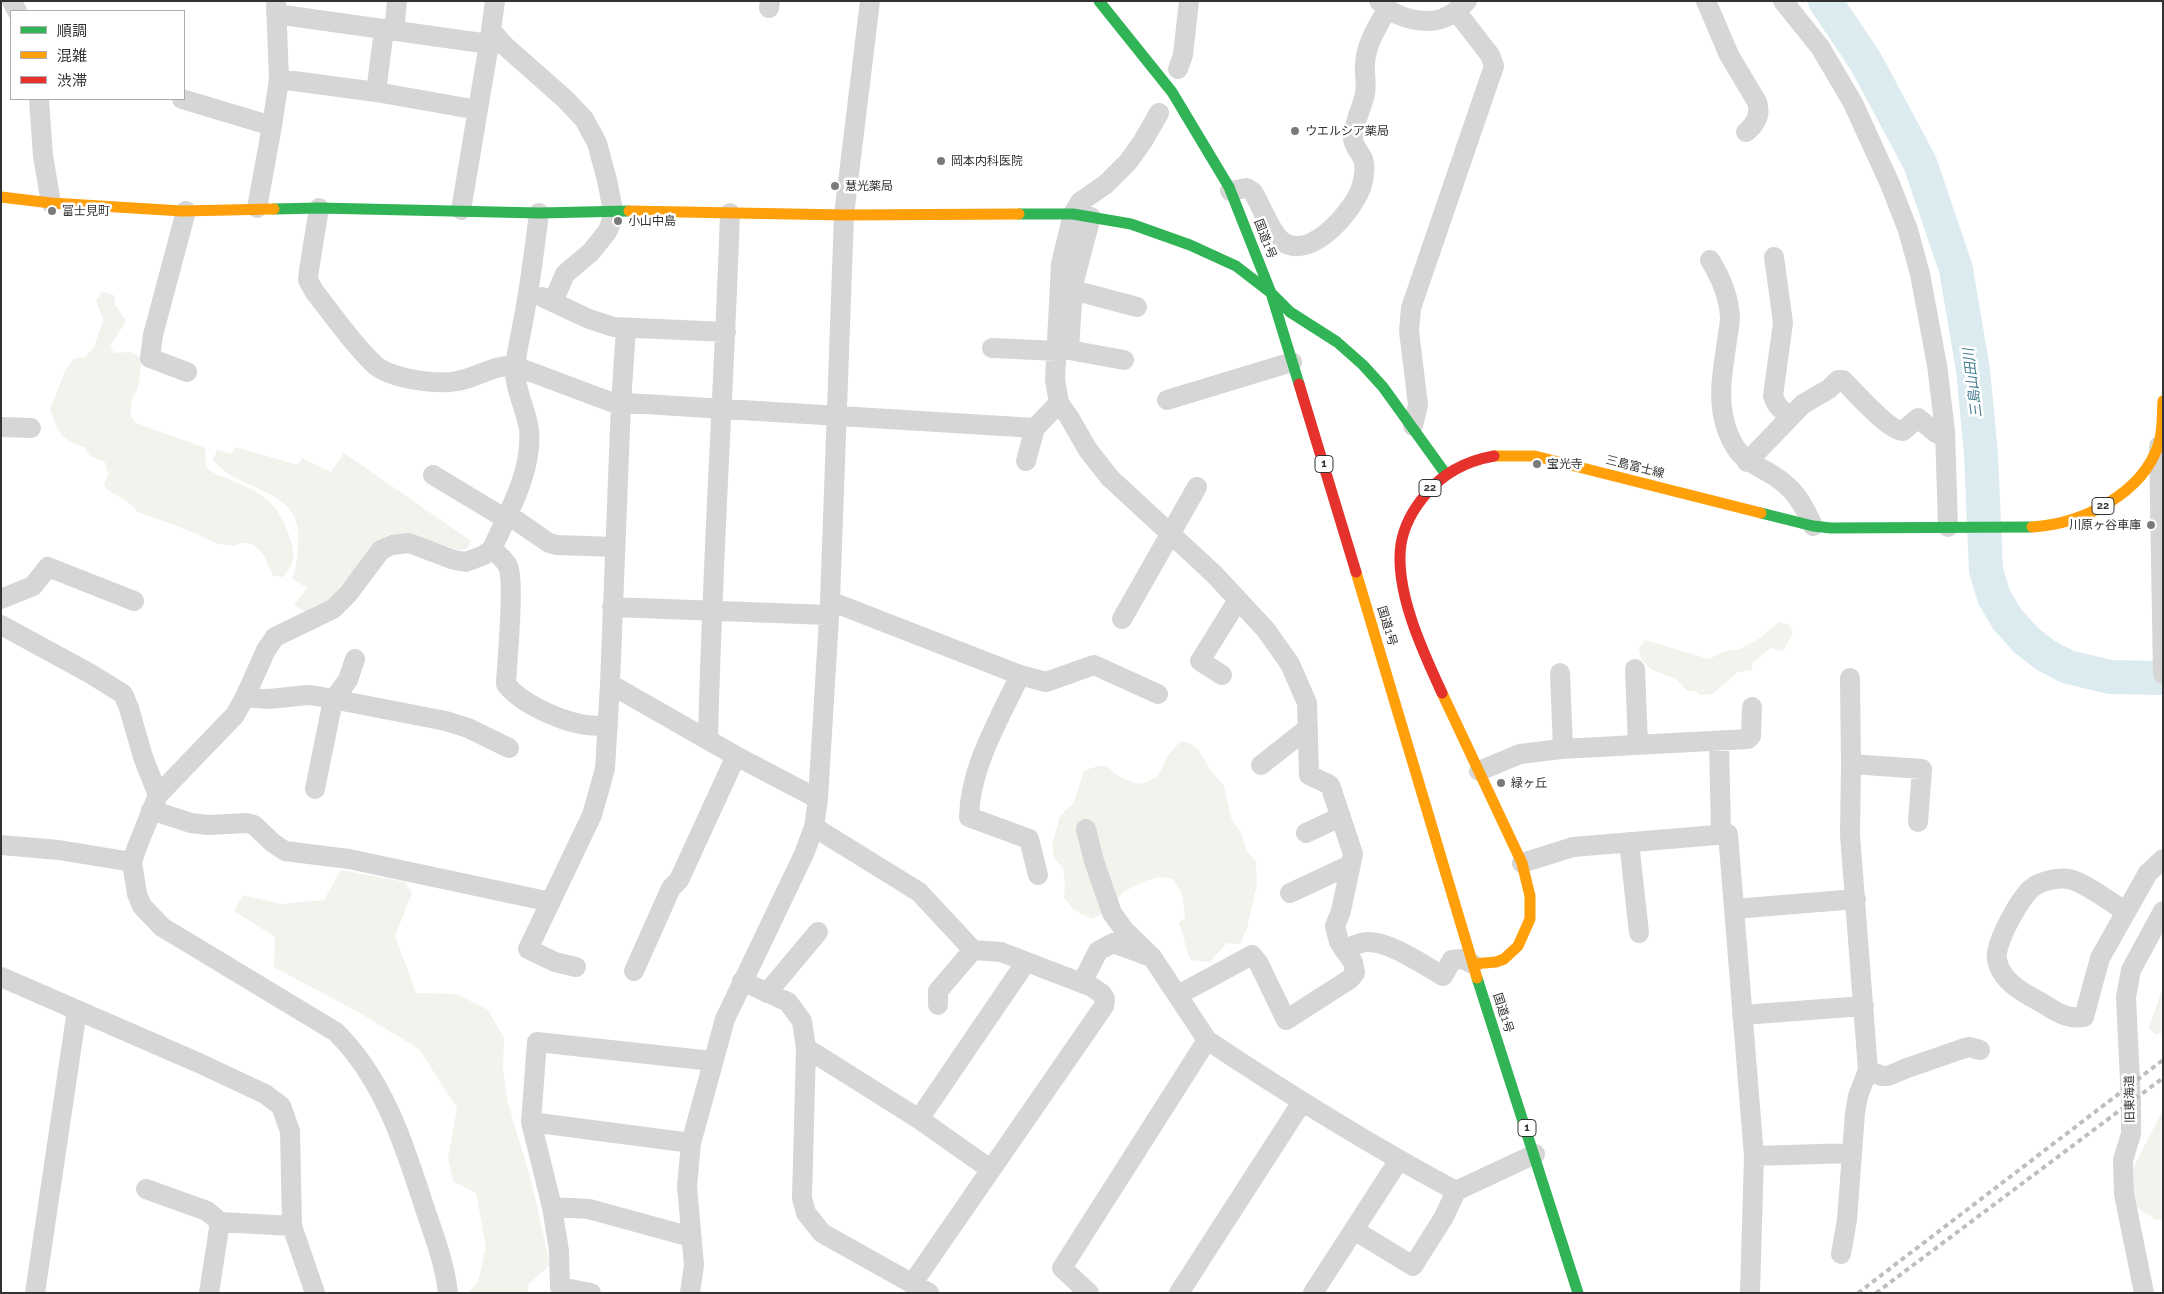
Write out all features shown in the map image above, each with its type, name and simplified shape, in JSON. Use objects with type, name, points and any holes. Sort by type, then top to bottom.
[{"type":"main road","name":"国道1号","points":[[1099,1],[1172,92],[1230,191],[1251,239],[1271,293],[1473,964],[1578,1293]]},
{"type":"main road","points":[[1,197],[51,203],[186,211],[319,208],[539,213],[613,211],[844,215],[1082,216],[1131,224],[1190,245],[1236,266],[1271,293],[1290,312],[1337,342],[1363,365],[1413,426],[1445,473]]},
{"type":"main road","name":"三島富士線","points":[[1473,964],[1496,962],[1507,956],[1519,944],[1530,918],[1532,903],[1530,888],[1522,863],[1437,684],[1412,618],[1402,573],[1400,550],[1408,523],[1425,493],[1445,473],[1468,461],[1514,454],[1535,456],[1813,526],[1848,529],[2049,525],[2097,509],[2118,497],[2138,477],[2148,465],[2159,443],[2163,400]]},
{"type":"street","points":[[376,92],[397,1]]},
{"type":"street","points":[[461,210],[495,1]]},
{"type":"street","points":[[694,1291],[694,1266],[687,1186],[691,1143],[725,1019],[804,854],[814,827],[818,799],[829,608],[844,215],[870,1]]},
{"type":"street","points":[[1178,69],[1183,55],[1189,1]]},
{"type":"street","points":[[1706,1],[1729,55],[1759,108],[1758,116],[1752,127],[1746,132]]},
{"type":"street","points":[[1783,1],[1820,48],[1853,103],[1890,184],[1908,230],[1920,274],[1937,365],[1952,527]]},
{"type":"street","points":[[1230,191],[1247,188],[1252,192],[1278,237],[1284,243],[1294,246],[1307,245],[1323,236],[1344,217],[1356,200],[1364,174],[1364,160],[1353,137],[1366,90],[1365,63],[1367,48],[1384,5],[1397,14],[1423,21],[1442,19],[1461,6],[1490,55],[1494,66],[1410,308],[1409,331],[1418,405],[1413,426]]},
{"type":"street","points":[[257,208],[279,79],[276,8],[389,30],[490,37],[505,46],[565,99],[584,119],[597,143],[601,156],[613,211],[611,223],[607,232],[591,252],[565,274],[553,302]]},
{"type":"street","points":[[279,79],[376,92],[478,110]]},
{"type":"street","points":[[39,100],[43,156],[51,203]]},
{"type":"street","points":[[185,100],[272,126]]},
{"type":"street","points":[[1124,360],[1069,350],[1073,290],[1082,216],[1080,202],[1106,184],[1128,162],[1143,141],[1158,113]]},
{"type":"street","points":[[319,208],[308,280],[314,291],[376,366],[402,377],[444,382],[457,381],[505,365],[515,366],[611,402],[1035,428]]},
{"type":"street","points":[[186,211],[153,335],[150,358],[187,372]]},
{"type":"street","points":[[448,1293],[446,1276],[437,1244],[395,1122],[378,1086],[358,1057],[336,1032],[306,1012],[162,927],[142,906],[133,880],[132,862],[155,802],[235,716],[246,698],[266,650],[275,637],[333,609],[348,594],[381,550],[392,545],[409,543],[454,560],[466,562],[484,555],[492,549],[521,481],[529,450],[529,430],[523,403],[516,386],[515,366],[529,290],[539,213]]},
{"type":"street","points":[[708,739],[711,610],[723,408],[730,213]]},
{"type":"street","points":[[1082,216],[1061,264],[1055,380],[1058,403],[1069,417],[1088,450],[1110,478],[1214,574],[1266,630],[1290,664],[1307,703],[1309,775],[1330,785],[1353,854],[1335,926],[1339,942],[1353,962],[1355,973],[1350,979],[1286,1020],[1259,964],[1252,955],[1178,994]]},
{"type":"street","points":[[1774,257],[1783,323],[1773,396],[1777,405],[1789,417]]},
{"type":"street","points":[[1710,260],[1721,278],[1727,297],[1730,318],[1720,399],[1721,411],[1734,447],[1747,462],[1786,485],[1803,504],[1813,526]]},
{"type":"street","points":[[529,290],[589,318],[614,327],[726,332]]},
{"type":"street","points":[[1073,290],[1137,307]]},
{"type":"street","points":[[576,968],[556,962],[528,948],[592,815],[605,769],[626,329]]},
{"type":"street","points":[[992,348],[1057,351]]},
{"type":"street","points":[[1167,400],[1292,362]]},
{"type":"street","points":[[1747,462],[1803,404],[1829,389],[1838,380],[1843,380],[1889,425],[1898,431],[1903,431],[1918,418],[1936,433],[1945,437]]},
{"type":"street","points":[[1026,461],[1035,428],[1058,403]]},
{"type":"street","points":[[1,427],[31,428]]},
{"type":"street","points":[[2159,443],[2163,674]]},
{"type":"street","points":[[434,475],[549,543],[557,545],[615,547]]},
{"type":"street","points":[[1122,619],[1197,488]]},
{"type":"street","points":[[492,549],[509,568],[511,591],[506,684],[513,694],[568,721],[582,725],[608,726]]},
{"type":"street","points":[[1,600],[33,586],[48,566],[134,602]]},
{"type":"street","points":[[1222,676],[1200,661],[1238,600]]},
{"type":"street","points":[[612,607],[711,610],[829,608],[1046,682],[1094,665],[1158,694]]},
{"type":"street","points":[[1,624],[91,674],[122,694],[129,708],[155,802],[191,823],[208,825],[246,823],[254,825],[273,843],[286,850],[349,859],[551,902]]},
{"type":"street","points":[[315,789],[333,700],[348,680],[355,659]]},
{"type":"street","points":[[1635,669],[1638,745]]},
{"type":"street","points":[[1560,673],[1563,749]]},
{"type":"street","points":[[1020,674],[982,756],[969,796],[969,817],[1029,839],[1038,875]]},
{"type":"street","points":[[1841,1254],[1847,1220],[1858,1096],[1868,1070],[1850,835],[1850,678]]},
{"type":"street","points":[[610,684],[736,756],[818,799]]},
{"type":"street","points":[[246,698],[269,699],[308,695],[446,721],[468,728],[509,748]]},
{"type":"street","points":[[1479,771],[1520,754],[1563,749],[1748,739],[1751,736],[1752,707]]},
{"type":"street","points":[[1261,765],[1308,728]]},
{"type":"street","points":[[1719,741],[1721,834]]},
{"type":"street","points":[[634,971],[670,888],[679,880],[736,756]]},
{"type":"street","points":[[1851,764],[1922,769],[1918,822]]},
{"type":"street","points":[[1306,833],[1340,817]]},
{"type":"street","points":[[742,981],[788,1002],[802,1021],[806,1048],[802,1198],[806,1213],[822,1233],[921,1288],[990,1169],[1104,1006],[1105,999],[1102,994],[1082,983],[1001,952],[973,950],[919,892],[814,827]]},
{"type":"street","points":[[1086,829],[1094,861],[1112,913],[1125,931],[1152,957],[1178,994],[1206,1040],[1302,1102],[1399,1160],[1456,1191]]},
{"type":"street","points":[[1522,863],[1573,847],[1728,834],[1754,1156],[1750,1293]]},
{"type":"street","points":[[1629,842],[1639,933]]},
{"type":"street","points":[[1,845],[59,850],[132,862]]},
{"type":"street","points":[[2126,911],[2070,880],[2050,880],[2032,887],[2002,936],[1997,949],[1997,959],[2002,970],[2019,990],[2064,1015],[2074,1019],[2084,1017],[2100,958],[2148,872],[2158,861],[2163,859]]},
{"type":"street","points":[[1290,893],[1350,865]]},
{"type":"street","points":[[1734,909],[1856,899]]},
{"type":"street","name":"旧東海道","points":[[2144,1293],[2124,1186],[2123,1160],[2131,1134],[2126,997],[2131,970],[2163,911]]},
{"type":"street","points":[[767,993],[818,932]]},
{"type":"street","points":[[1344,950],[1365,942],[1376,942],[1396,950],[1443,976],[1452,960],[1462,959],[1473,964]]},
{"type":"street","points":[[1082,983],[1098,950],[1113,943],[1152,957]]},
{"type":"street","points":[[938,1005],[938,991],[973,950]]},
{"type":"street","points":[[919,1119],[1026,962]]},
{"type":"street","points":[[1,978],[199,1062],[265,1094],[281,1106],[290,1131],[292,1226],[315,1293]]},
{"type":"street","points":[[1742,1015],[1864,1006]]},
{"type":"street","points":[[36,1293],[77,1010]]},
{"type":"street","points":[[1090,1293],[1062,1268],[1206,1040]]},
{"type":"street","points":[[591,1293],[560,1287],[559,1251],[552,1207],[531,1122],[537,1042],[712,1061]]},
{"type":"street","points":[[1868,1070],[1882,1076],[1888,1076],[1965,1048],[1969,1047],[1980,1050]]},
{"type":"street","points":[[806,1048],[919,1119],[990,1169]]},
{"type":"street","points":[[1179,1293],[1302,1102]]},
{"type":"street","points":[[531,1122],[691,1143]]},
{"type":"street","points":[[1754,1156],[1852,1153]]},
{"type":"street","points":[[1354,1230],[1413,1266],[1444,1216],[1456,1191],[1535,1154]]},
{"type":"street","points":[[1313,1293],[1399,1160]]},
{"type":"street","points":[[146,1189],[207,1211],[220,1222],[292,1226]]},
{"type":"street","points":[[552,1207],[589,1209],[691,1237]]},
{"type":"street","points":[[209,1293],[220,1222]]},
{"type":"shaded area","points":[[102,292],[114,295],[115,305],[126,321],[110,347],[115,353],[131,352],[142,359],[138,388],[132,400],[130,414],[136,423],[205,448],[206,466],[210,470],[256,492],[270,503],[282,518],[293,549],[292,563],[283,577],[273,576],[263,554],[252,544],[241,543],[234,546],[219,544],[138,512],[127,501],[107,490],[104,485],[108,474],[105,462],[90,456],[84,447],[70,442],[61,434],[50,410],[65,371],[73,359],[85,357],[94,347],[103,320],[96,300]]},
{"type":"shaded area","points":[[235,447],[298,465],[302,458],[331,472],[344,453],[471,541],[467,549],[459,550],[409,534],[387,535],[372,549],[329,600],[306,613],[294,605],[307,588],[292,578],[297,557],[297,525],[291,511],[281,501],[225,471],[213,460],[217,450],[231,454]]},
{"type":"shaded area","points":[[1779,622],[1788,624],[1793,633],[1783,651],[1771,648],[1753,662],[1752,670],[1738,672],[1712,694],[1700,695],[1695,691],[1687,691],[1676,679],[1651,669],[1641,659],[1639,648],[1645,640],[1709,659],[1726,651],[1740,649],[1760,638]]},
{"type":"shaded area","points":[[1181,741],[1189,743],[1198,749],[1212,772],[1224,786],[1232,821],[1240,831],[1247,851],[1256,861],[1257,885],[1247,928],[1240,944],[1227,943],[1210,962],[1191,960],[1179,923],[1185,918],[1182,893],[1172,879],[1160,877],[1145,881],[1123,892],[1110,910],[1091,919],[1074,910],[1064,898],[1065,881],[1063,868],[1054,858],[1052,845],[1060,816],[1074,802],[1084,771],[1104,766],[1120,777],[1142,784],[1158,776],[1168,755]]},
{"type":"shaded area","points":[[341,870],[405,882],[412,893],[395,936],[416,993],[457,994],[488,1010],[504,1038],[503,1069],[508,1103],[532,1184],[550,1265],[527,1285],[529,1293],[468,1293],[478,1282],[486,1247],[476,1193],[453,1181],[448,1158],[457,1108],[419,1049],[358,1012],[274,967],[275,937],[234,911],[243,895],[281,904],[324,900]]},
{"type":"shaded area","points":[[2163,987],[2163,1033],[2155,1034],[2149,1028]]},
{"type":"shaded area","points":[[2163,1110],[2163,1219],[2156,1220],[2133,1205],[2134,1166]]},
{"type":"waterway","name":"三島山田川","points":[[1825,1],[1866,62],[1920,163],[1956,269],[1973,370],[1981,454],[1986,570],[1994,597],[2007,619],[2026,640],[2045,655],[2068,667],[2110,677],[2163,678]]},
{"type":"railway","points":[[1858,1293],[2163,1060]]},
{"type":"railway","points":[[1876,1293],[2163,1078]]},
{"type":"traffic: fast","points":[[1099,1],[1172,92],[1229,187],[1271,293],[1299,384]]},
{"type":"traffic: fast","points":[[274,209],[319,208],[539,213],[629,211]]},
{"type":"traffic: fast","points":[[1019,214],[1073,214],[1131,224],[1190,245],[1236,266],[1271,293],[1290,312],[1337,342],[1363,365],[1383,387],[1445,473]]},
{"type":"traffic: fast","points":[[1761,513],[1813,526],[1831,528],[2032,527]]},
{"type":"traffic: fast","points":[[1477,978],[1578,1293]]},
{"type":"traffic: slow","points":[[1,197],[51,203],[182,211],[274,209]]},
{"type":"traffic: slow","points":[[629,211],[844,215],[1019,214]]},
{"type":"traffic: slow","points":[[2032,527],[2051,525],[2090,513],[2125,491],[2151,461],[2159,443],[2162,428],[2163,401]]},
{"type":"traffic: slow","points":[[1494,456],[1535,456],[1761,513]]},
{"type":"traffic: slow","points":[[1356,572],[1477,978]]},
{"type":"traffic: slow","points":[[1442,693],[1522,863],[1530,896],[1530,919],[1518,946],[1504,959],[1496,962],[1473,964]]},
{"type":"traffic: jam","points":[[1299,384],[1356,572]]},
{"type":"traffic: jam","points":[[1442,693],[1419,640],[1406,601],[1400,562],[1402,537],[1417,505],[1440,479],[1465,464],[1494,456]]},
{"type":"place","name":"ウエルシア薬局","points":[[1295,131]]},
{"type":"place","name":"岡本内科医院","points":[[941,161]]},
{"type":"place","name":"慧光薬局","points":[[835,186]]},
{"type":"place","name":"富士見町","points":[[52,211]]},
{"type":"place","name":"小山中島","points":[[618,221]]},
{"type":"place","name":"宝光寺","points":[[1537,464]]},
{"type":"place","name":"川原ヶ谷車庫","points":[[2151,525]]},
{"type":"place","name":"緑ヶ丘","points":[[1501,783]]}]
